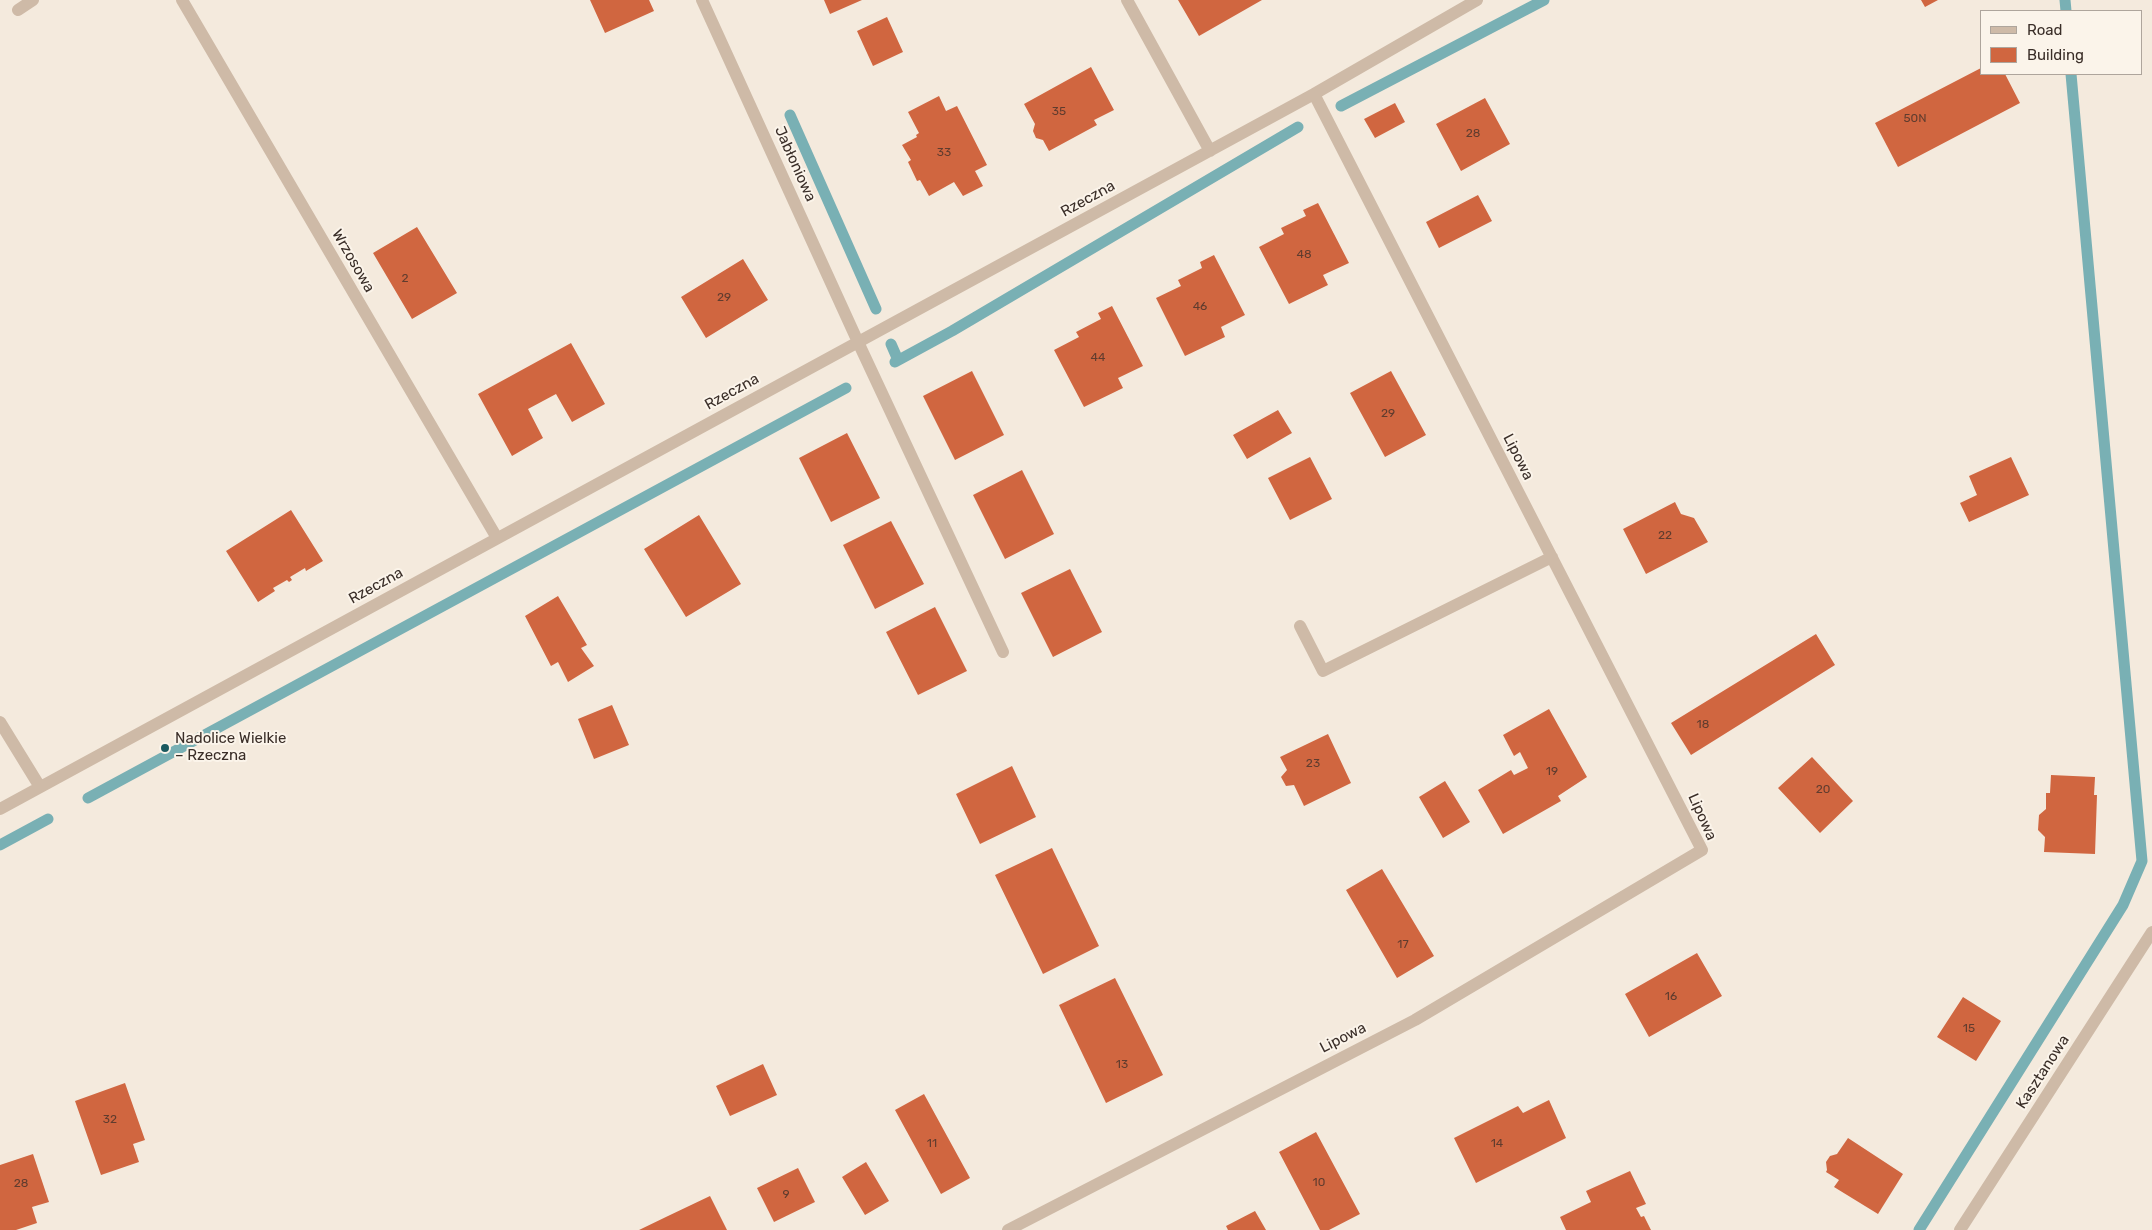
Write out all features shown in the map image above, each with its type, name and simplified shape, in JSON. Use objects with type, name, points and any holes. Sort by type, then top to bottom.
[{"type":"street","points":[[18,10],[33,0]]},
{"type":"street","name":"Wrzosowa","points":[[182,0],[497,538]]},
{"type":"street","name":"Jabłoniowa","points":[[702,0],[858,342],[1003,652]]},
{"type":"street","points":[[1127,0],[1210,151]]},
{"type":"street","name":"Rzeczna","points":[[0,809],[1210,151],[1314,94],[1477,0]]},
{"type":"street","name":"Lipowa","points":[[1008,1230],[1414,1020],[1702,850],[1314,94]]},
{"type":"street","points":[[1300,626],[1323,671],[1552,557]]},
{"type":"street","points":[[0,722],[40,787]]},
{"type":"street","name":"Kasztanowa","points":[[1960,1230],[2152,932]]},
{"type":"building","points":[[590,0],[649,0],[654,11],[605,33]]},
{"type":"building","points":[[824,0],[862,0],[830,14]]},
{"type":"building","points":[[1178,0],[1262,0],[1199,36]]},
{"type":"building","points":[[1921,0],[1938,0],[1925,7]]},
{"type":"building","points":[[887,17],[903,52],[873,66],[857,31]]},
{"type":"building","points":[[1091,67],[1114,110],[1094,120],[1097,125],[1049,151],[1043,140],[1036,138],[1033,131],[1035,124],[1024,104]]},
{"type":"building","points":[[1980,69],[1980,75],[2006,75],[2020,103],[1898,167],[1875,123]]},
{"type":"building","points":[[939,96],[946,111],[957,106],[987,165],[975,171],[983,186],[963,196],[954,182],[929,196],[920,180],[917,181],[908,162],[911,160],[902,145],[917,137],[916,135],[919,133],[908,112]]},
{"type":"building","points":[[1485,98],[1510,144],[1461,171],[1436,124]]},
{"type":"building","points":[[1395,103],[1405,122],[1375,138],[1364,119]]},
{"type":"building","points":[[1478,195],[1492,221],[1439,248],[1426,222]]},
{"type":"building","points":[[1318,203],[1349,263],[1323,275],[1328,285],[1289,304],[1259,247],[1284,234],[1281,228],[1306,216],[1303,210]]},
{"type":"building","points":[[417,227],[457,293],[412,319],[373,253]]},
{"type":"building","points":[[1214,255],[1245,315],[1221,327],[1225,337],[1185,356],[1156,298],[1181,286],[1178,280],[1202,268],[1200,262]]},
{"type":"building","points":[[743,259],[768,300],[706,338],[681,297]]},
{"type":"building","points":[[1112,306],[1143,366],[1118,378],[1123,388],[1084,407],[1054,350],[1079,337],[1076,332],[1101,319],[1098,313]]},
{"type":"building","points":[[571,343],[605,404],[572,422],[556,394],[528,409],[543,438],[512,456],[478,394]]},
{"type":"building","points":[[972,371],[1004,435],[955,460],[923,396]]},
{"type":"building","points":[[1391,371],[1426,435],[1385,457],[1350,393]]},
{"type":"building","points":[[1278,410],[1292,433],[1247,459],[1233,435]]},
{"type":"building","points":[[847,433],[880,498],[831,522],[799,458]]},
{"type":"building","points":[[1310,457],[1332,499],[1290,520],[1268,478]]},
{"type":"building","points":[[2011,457],[2029,495],[1969,522],[1960,503],[1977,495],[1969,476]]},
{"type":"building","points":[[1022,470],[1054,534],[1005,559],[973,495]]},
{"type":"building","points":[[1675,502],[1681,514],[1694,518],[1708,542],[1646,574],[1623,529]]},
{"type":"building","points":[[291,510],[323,561],[306,571],[305,568],[290,577],[292,580],[289,582],[287,580],[273,588],[275,591],[258,602],[226,551]]},
{"type":"building","points":[[699,515],[741,584],[686,617],[644,549]]},
{"type":"building","points":[[891,521],[924,584],[875,609],[843,545]]},
{"type":"building","points":[[1070,569],[1102,632],[1053,657],[1021,593]]},
{"type":"building","points":[[558,596],[587,645],[581,648],[594,666],[568,682],[558,662],[551,666],[525,616]]},
{"type":"building","points":[[935,607],[967,671],[918,695],[886,632]]},
{"type":"building","points":[[1816,634],[1835,665],[1691,755],[1671,723]]},
{"type":"building","points":[[612,705],[629,745],[594,759],[578,719]]},
{"type":"building","points":[[1549,709],[1587,777],[1558,796],[1561,801],[1503,834],[1478,790],[1511,770],[1514,775],[1528,768],[1520,752],[1514,756],[1503,735]]},
{"type":"building","points":[[1328,734],[1351,783],[1304,806],[1294,785],[1286,786],[1281,777],[1287,770],[1280,757]]},
{"type":"building","points":[[1812,757],[1853,801],[1820,833],[1778,788]]},
{"type":"building","points":[[1012,766],[1036,817],[980,844],[956,794]]},
{"type":"building","points":[[2051,775],[2095,777],[2094,795],[2097,795],[2095,854],[2044,852],[2045,837],[2038,830],[2039,815],[2046,809],[2046,793],[2050,793]]},
{"type":"building","points":[[1445,781],[1470,822],[1443,838],[1419,797]]},
{"type":"building","points":[[1052,848],[1099,946],[1043,974],[995,875]]},
{"type":"building","points":[[1382,869],[1434,956],[1397,978],[1346,890]]},
{"type":"building","points":[[1697,953],[1722,996],[1649,1037],[1625,994]]},
{"type":"building","points":[[1115,978],[1163,1075],[1106,1103],[1059,1005]]},
{"type":"building","points":[[1963,997],[2001,1021],[1976,1061],[1937,1037]]},
{"type":"building","points":[[763,1064],[777,1095],[730,1116],[716,1086]]},
{"type":"building","points":[[125,1083],[145,1140],[133,1144],[139,1162],[101,1175],[75,1101]]},
{"type":"building","points":[[924,1094],[970,1178],[941,1194],[895,1110]]},
{"type":"building","points":[[1549,1100],[1566,1138],[1476,1183],[1454,1138],[1518,1106],[1523,1113]]},
{"type":"building","points":[[1316,1132],[1360,1214],[1329,1230],[1320,1230],[1279,1152]]},
{"type":"building","points":[[1848,1138],[1903,1174],[1878,1214],[1834,1187],[1839,1180],[1826,1172],[1826,1162],[1830,1156],[1837,1154]]},
{"type":"building","points":[[33,1154],[49,1202],[32,1207],[37,1223],[16,1230],[0,1230],[0,1165]]},
{"type":"building","points":[[866,1162],[889,1201],[865,1215],[842,1177]]},
{"type":"building","points":[[798,1168],[815,1202],[774,1222],[757,1188]]},
{"type":"building","points":[[1630,1171],[1646,1204],[1636,1208],[1641,1217],[1644,1216],[1651,1230],[1566,1230],[1560,1217],[1591,1202],[1586,1191]]},
{"type":"building","points":[[710,1196],[727,1230],[639,1230],[668,1216]]},
{"type":"building","points":[[1255,1211],[1266,1230],[1228,1230],[1226,1226]]},
{"type":"waterway","points":[[1341,106],[1544,0]]},
{"type":"waterway","points":[[2065,0],[2066,10]]},
{"type":"waterway","points":[[1919,1230],[2123,905],[2142,861],[2071,75]]},
{"type":"waterway","points":[[790,115],[876,309]]},
{"type":"waterway","points":[[895,362],[952,331],[1298,127]]},
{"type":"waterway","points":[[891,344],[898,360]]},
{"type":"waterway","points":[[88,798],[846,388]]},
{"type":"waterway","points":[[0,845],[48,819]]},
{"type":"place","name":"Nadolice Wielkie – Rzeczna","points":[[165,748]]}]
